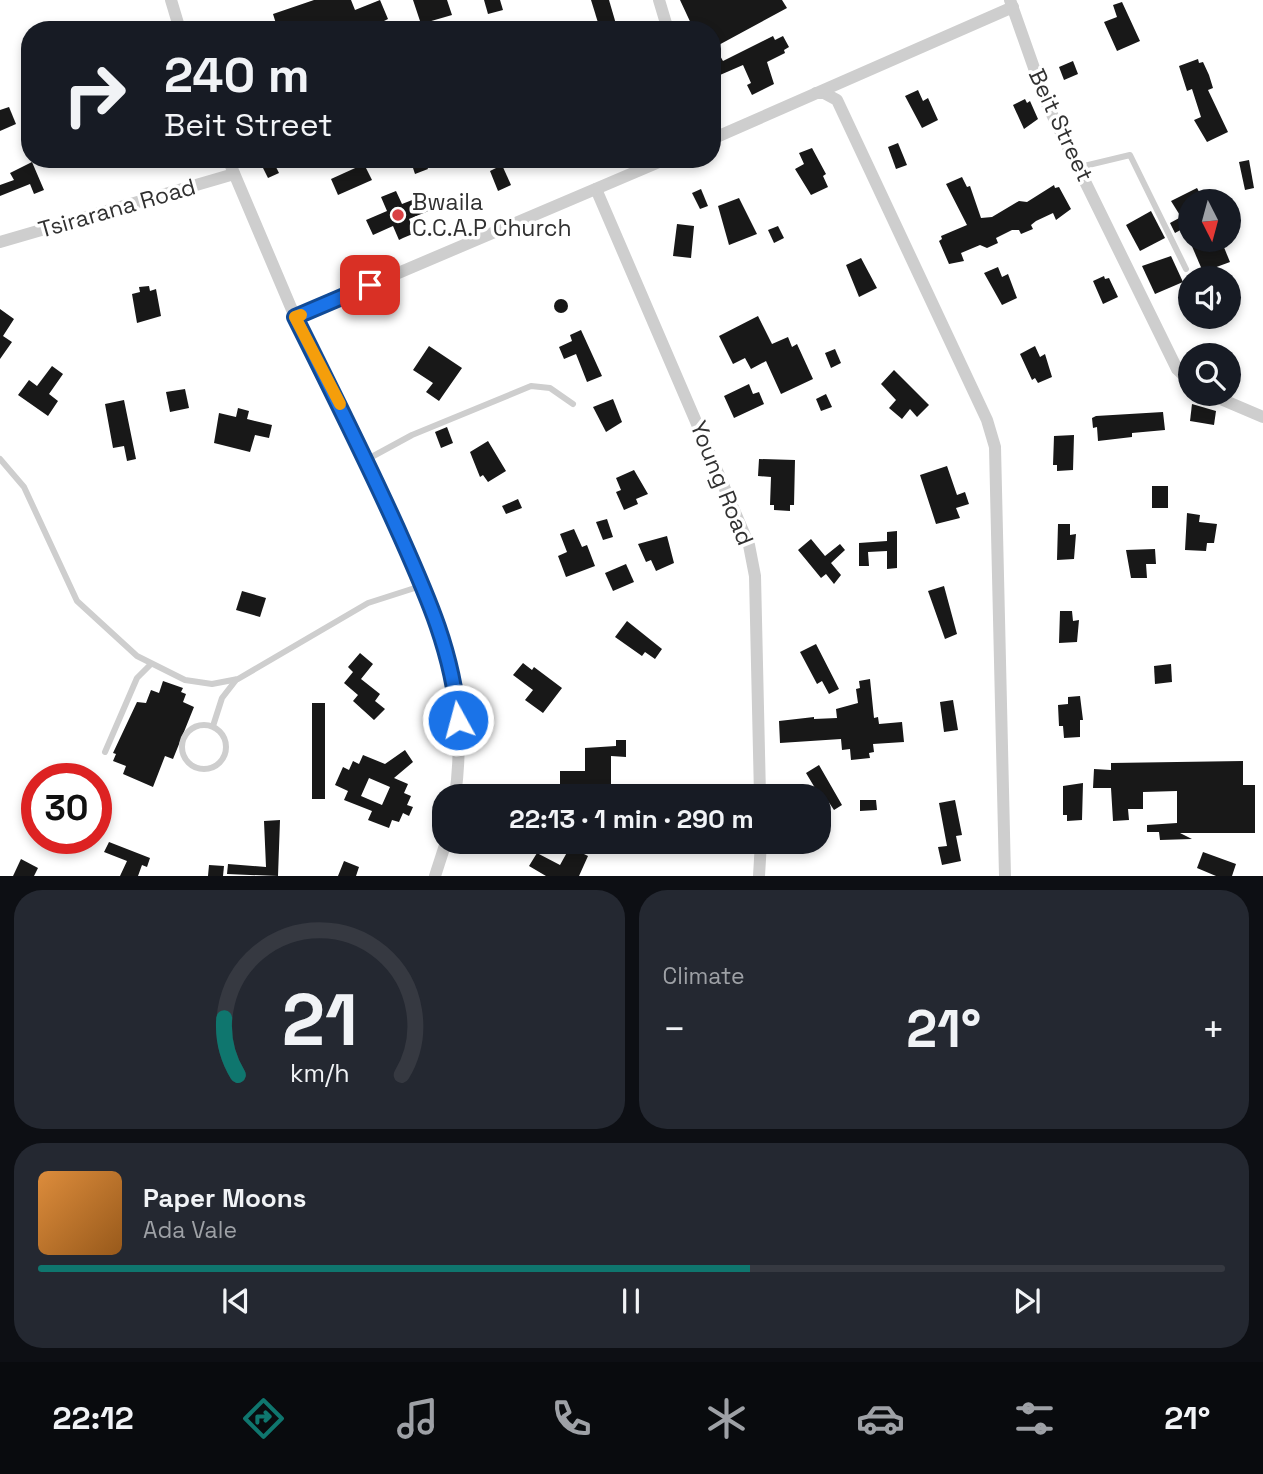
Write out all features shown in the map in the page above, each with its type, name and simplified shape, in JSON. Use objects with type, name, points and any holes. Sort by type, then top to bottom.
[{"type":"street","points":[[171,0],[177,21]]},
{"type":"street","points":[[659,0],[665,21]]},
{"type":"street","name":"Beit Street","points":[[721,135],[1011,4],[1046,102],[1178,370]]},
{"type":"street","points":[[816,93],[824,93],[837,100],[987,420],[995,447],[1005,876]]},
{"type":"street","points":[[232,168],[295,317],[366,460],[423,585],[446,646],[457,706],[456,784]]},
{"type":"street","points":[[295,317],[645,168]]},
{"type":"street","name":"Tsirarana Road","points":[[0,242],[234,174]]},
{"type":"street","name":"Young Road","points":[[596,189],[749,545],[755,576],[760,784]]},
{"type":"street","points":[[1237,406],[1263,417]]},
{"type":"street","points":[[435,876],[442,854]]},
{"type":"street","points":[[759,876],[760,854]]},
{"type":"lane","points":[[1080,167],[1130,155],[1185,266]]},
{"type":"lane","points":[[366,460],[412,435],[531,386],[550,388],[573,404]]},
{"type":"lane","points":[[0,459],[24,487],[77,601],[150,664],[198,683],[237,679]]},
{"type":"lane","points":[[213,726],[222,698],[237,679],[368,603],[423,585]]},
{"type":"lane","points":[[105,752],[137,678],[150,664]]},
{"type":"lane","points":[[195,726],[213,726],[225,738],[224,756],[212,768],[194,767],[182,755],[183,737],[195,726]]},
{"type":"building","points":[[314,0],[351,0],[355,10],[380,0],[388,19],[275,21],[273,14]]},
{"type":"building","points":[[413,0],[447,0],[452,15],[420,21]]},
{"type":"building","points":[[484,0],[500,0],[503,10],[488,14]]},
{"type":"building","points":[[591,0],[609,0],[615,21],[598,21]]},
{"type":"building","points":[[680,0],[782,0],[787,8],[721,44],[721,21],[690,21]]},
{"type":"building","points":[[1122,2],[1140,41],[1117,51],[1104,22],[1117,17],[1113,5]]},
{"type":"building","points":[[773,36],[775,40],[783,36],[789,47],[784,50],[785,53],[767,62],[774,84],[752,95],[747,85],[751,83],[743,65],[721,75],[721,58],[723,61]]},
{"type":"building","points":[[1198,59],[1199,63],[1203,62],[1209,75],[1213,88],[1208,90],[1228,132],[1207,142],[1194,120],[1201,117],[1192,89],[1187,91],[1179,66]]},
{"type":"building","points":[[1073,61],[1078,74],[1064,80],[1059,67]]},
{"type":"building","points":[[918,90],[923,101],[928,98],[938,120],[922,128],[905,96]]},
{"type":"building","points":[[1025,99],[1027,103],[1030,101],[1038,119],[1024,129],[1013,105]]},
{"type":"building","points":[[9,107],[16,124],[0,131],[0,110]]},
{"type":"building","points":[[898,143],[907,165],[896,169],[888,147]]},
{"type":"building","points":[[812,148],[826,174],[823,176],[828,187],[811,195],[795,169],[804,164],[799,153]]},
{"type":"building","points":[[1249,160],[1254,188],[1245,190],[1239,162]]},
{"type":"building","points":[[21,168],[35,168],[44,190],[34,194],[30,184],[0,196],[0,185],[14,180],[10,173]]},
{"type":"building","points":[[263,168],[276,168],[279,173],[268,178]]},
{"type":"building","points":[[355,168],[366,168],[372,180],[338,195],[331,179]]},
{"type":"building","points":[[413,168],[428,168],[428,169],[415,174]]},
{"type":"building","points":[[503,168],[511,185],[498,191],[490,171]]},
{"type":"building","points":[[962,177],[967,187],[970,186],[981,218],[992,217],[1019,201],[1027,202],[1054,185],[1055,188],[1059,187],[1071,209],[1056,220],[1053,213],[1036,221],[1031,225],[1033,229],[1021,234],[1019,230],[1012,230],[996,238],[998,243],[987,248],[980,245],[961,253],[964,261],[949,264],[939,241],[941,236],[967,225],[946,184]]},
{"type":"building","points":[[701,189],[708,206],[700,209],[692,193]]},
{"type":"building","name":"Bwaila C.C.A.P Church","points":[[396,191],[402,204],[425,195],[431,210],[409,219],[415,233],[399,240],[393,226],[373,235],[366,220],[387,211],[381,197]]},
{"type":"building","points":[[739,198],[757,234],[729,245],[718,206]]},
{"type":"building","points":[[1178,198],[1178,212],[1171,201]]},
{"type":"building","points":[[1151,211],[1165,238],[1140,251],[1126,225]]},
{"type":"building","points":[[1178,219],[1178,231],[1175,233],[1170,223]]},
{"type":"building","points":[[677,224],[694,226],[691,258],[673,256]]},
{"type":"building","points":[[778,226],[784,238],[774,243],[768,230]]},
{"type":"building","points":[[1194,252],[1226,252],[1230,262],[1219,266],[1200,266]]},
{"type":"building","points":[[1171,256],[1178,271],[1178,284],[1155,294],[1142,266]]},
{"type":"building","points":[[861,258],[877,288],[859,297],[846,265]]},
{"type":"building","points":[[998,267],[1002,277],[1008,274],[1017,298],[1002,305],[984,273]]},
{"type":"building","points":[[1104,276],[1105,279],[1109,278],[1118,297],[1103,304],[1093,281]]},
{"type":"building","points":[[149,286],[150,291],[156,289],[161,316],[137,323],[132,294],[140,292],[139,287]]},
{"type":"building","points":[[558,299],[564,299],[568,306],[564,313],[558,313],[554,309],[554,303]]},
{"type":"building","points":[[0,309],[14,319],[3,336],[12,342],[0,359]]},
{"type":"building","points":[[758,316],[772,344],[788,337],[792,347],[797,344],[813,379],[781,394],[766,361],[751,369],[745,358],[733,364],[719,336]]},
{"type":"building","points":[[581,330],[602,376],[587,382],[576,354],[564,359],[559,347],[572,341],[570,335]]},
{"type":"building","points":[[429,346],[462,368],[439,401],[426,392],[433,383],[413,370]]},
{"type":"building","points":[[1035,346],[1040,357],[1045,354],[1052,377],[1038,383],[1035,378],[1032,380],[1020,354]]},
{"type":"building","points":[[835,349],[841,363],[831,368],[825,353]]},
{"type":"building","points":[[52,366],[63,374],[49,394],[58,401],[48,416],[18,395],[29,380],[37,386]]},
{"type":"building","points":[[894,370],[929,405],[917,417],[910,409],[902,419],[889,408],[896,400],[881,384]]},
{"type":"building","points":[[749,384],[753,394],[759,392],[764,404],[734,418],[724,396]]},
{"type":"building","points":[[185,389],[189,408],[170,412],[166,392]]},
{"type":"building","points":[[826,394],[832,407],[821,411],[816,399]]},
{"type":"building","points":[[613,399],[622,422],[606,432],[593,407]]},
{"type":"building","points":[[124,400],[136,459],[127,461],[124,446],[113,448],[105,404]]},
{"type":"building","points":[[1192,406],[1216,411],[1214,425],[1190,421]]},
{"type":"building","points":[[238,408],[249,411],[247,419],[272,425],[269,438],[255,435],[250,452],[214,443],[219,413],[236,417]]},
{"type":"building","points":[[1163,412],[1165,430],[1132,433],[1132,437],[1098,441],[1097,427],[1093,428],[1092,418],[1096,416]]},
{"type":"building","points":[[447,427],[453,443],[441,448],[435,432]]},
{"type":"building","points":[[1074,435],[1073,470],[1057,471],[1057,465],[1053,465],[1054,436]]},
{"type":"building","points":[[488,441],[506,471],[488,482],[483,475],[480,477],[470,452]]},
{"type":"building","points":[[759,459],[795,460],[794,505],[790,505],[790,511],[774,510],[774,505],[770,505],[771,477],[758,476]]},
{"type":"building","points":[[947,466],[957,495],[965,492],[969,504],[956,508],[960,518],[936,524],[920,475]]},
{"type":"building","points":[[634,470],[648,494],[636,499],[638,504],[624,510],[616,492],[621,490],[616,478]]},
{"type":"building","points":[[1152,486],[1168,486],[1168,508],[1152,508]]},
{"type":"building","points":[[518,499],[522,508],[506,514],[502,506]]},
{"type":"building","points":[[1187,513],[1200,515],[1199,522],[1217,524],[1214,543],[1207,543],[1206,551],[1185,550]]},
{"type":"building","points":[[607,519],[613,537],[603,540],[596,522]]},
{"type":"building","points":[[1058,524],[1070,524],[1070,535],[1076,534],[1074,559],[1057,560]]},
{"type":"building","points":[[574,529],[582,547],[587,545],[595,566],[566,577],[558,556],[567,552],[560,534]]},
{"type":"building","points":[[897,531],[897,568],[887,569],[887,551],[868,552],[869,566],[859,566],[859,543],[887,541],[887,532]]},
{"type":"building","points":[[667,536],[674,563],[656,571],[651,560],[646,562],[638,544]]},
{"type":"building","points":[[811,539],[825,556],[840,544],[845,550],[831,563],[841,575],[834,584],[826,574],[821,578],[798,550]]},
{"type":"building","points":[[1155,549],[1156,564],[1146,564],[1147,578],[1131,578],[1126,550]]},
{"type":"building","points":[[626,564],[634,582],[613,591],[605,573]]},
{"type":"building","points":[[944,586],[957,634],[945,639],[928,591]]},
{"type":"building","points":[[242,591],[266,598],[260,617],[236,610]]},
{"type":"building","points":[[1060,611],[1072,611],[1073,621],[1079,620],[1077,642],[1059,643]]},
{"type":"building","points":[[627,621],[662,649],[655,659],[645,652],[642,656],[615,637]]},
{"type":"building","points":[[816,644],[839,689],[829,694],[822,681],[817,684],[800,652]]},
{"type":"building","points":[[360,653],[373,664],[361,679],[380,694],[375,701],[385,709],[374,720],[353,701],[358,695],[344,683],[353,672],[348,667]]},
{"type":"building","points":[[523,663],[532,670],[534,667],[562,688],[543,713],[525,700],[533,690],[513,675]]},
{"type":"building","points":[[1171,664],[1172,682],[1155,684],[1154,666]]},
{"type":"building","points":[[870,679],[874,718],[878,717],[879,724],[902,722],[904,742],[873,744],[874,752],[869,753],[870,758],[851,760],[850,749],[842,750],[841,739],[780,743],[779,721],[814,717],[837,718],[836,709],[858,703],[856,689],[860,688],[859,681]]},
{"type":"building","points":[[163,681],[183,688],[181,692],[186,694],[183,702],[194,707],[173,759],[165,756],[153,787],[123,774],[126,766],[113,761],[116,754],[113,753],[137,702],[146,703],[151,690],[159,693]]},
{"type":"building","points":[[1080,696],[1083,720],[1080,720],[1080,737],[1064,738],[1063,726],[1059,726],[1058,705],[1068,704],[1068,697]]},
{"type":"building","points":[[953,700],[958,730],[944,732],[940,702]]},
{"type":"building","points":[[312,703],[325,703],[325,799],[312,799]]},
{"type":"building","points":[[616,740],[626,740],[626,757],[611,756],[611,784],[560,784],[560,771],[585,771],[585,748],[616,746]]},
{"type":"building","points":[[405,750],[413,762],[394,778],[408,784],[404,793],[411,796],[407,805],[413,807],[409,816],[403,813],[399,822],[392,820],[389,828],[368,820],[372,811],[344,800],[348,791],[335,785],[343,767],[349,770],[353,761],[359,764],[363,755],[385,764]],"holes":[[[369,778],[390,787],[382,805],[361,796]]]},
{"type":"building","points":[[1243,761],[1243,785],[1255,785],[1255,833],[1180,833],[1192,839],[1160,840],[1159,832],[1147,832],[1147,825],[1177,823],[1177,791],[1143,792],[1143,809],[1128,809],[1129,820],[1113,821],[1111,788],[1093,788],[1094,769],[1111,770],[1111,763]]},
{"type":"building","points":[[819,765],[830,784],[813,784],[806,773]]},
{"type":"building","points":[[1083,783],[1082,820],[1067,821],[1067,815],[1063,815],[1063,786]]},
{"type":"building","points":[[831,786],[842,805],[834,810],[831,806]]},
{"type":"building","points":[[860,800],[876,800],[877,810],[860,811]]},
{"type":"building","points":[[955,800],[962,835],[956,836],[961,861],[942,865],[938,847],[947,846],[939,803]]},
{"type":"building","points":[[280,820],[278,876],[227,874],[228,864],[266,867],[264,821]]},
{"type":"building","points":[[112,843],[150,858],[147,867],[142,865],[138,876],[120,876],[127,861],[109,854],[112,854]]},
{"type":"building","points":[[1203,852],[1236,864],[1232,876],[1216,876],[1197,868]]},
{"type":"building","points":[[536,854],[560,865],[566,854],[588,856],[579,876],[546,876],[529,866]]},
{"type":"building","points":[[21,859],[38,868],[34,876],[13,876]]},
{"type":"building","points":[[344,861],[359,867],[356,876],[338,876]]},
{"type":"building","points":[[209,865],[224,866],[223,876],[208,876]]},
{"type":"slow traffic","points":[[301,315],[295,317],[340,404]]},
{"type":"place","name":"Bwaila C.C.A.P Church","points":[[398,215]]},
{"type":"route","points":[[370,285],[295,317],[347,419],[423,585],[446,646],[458,720]]}]
